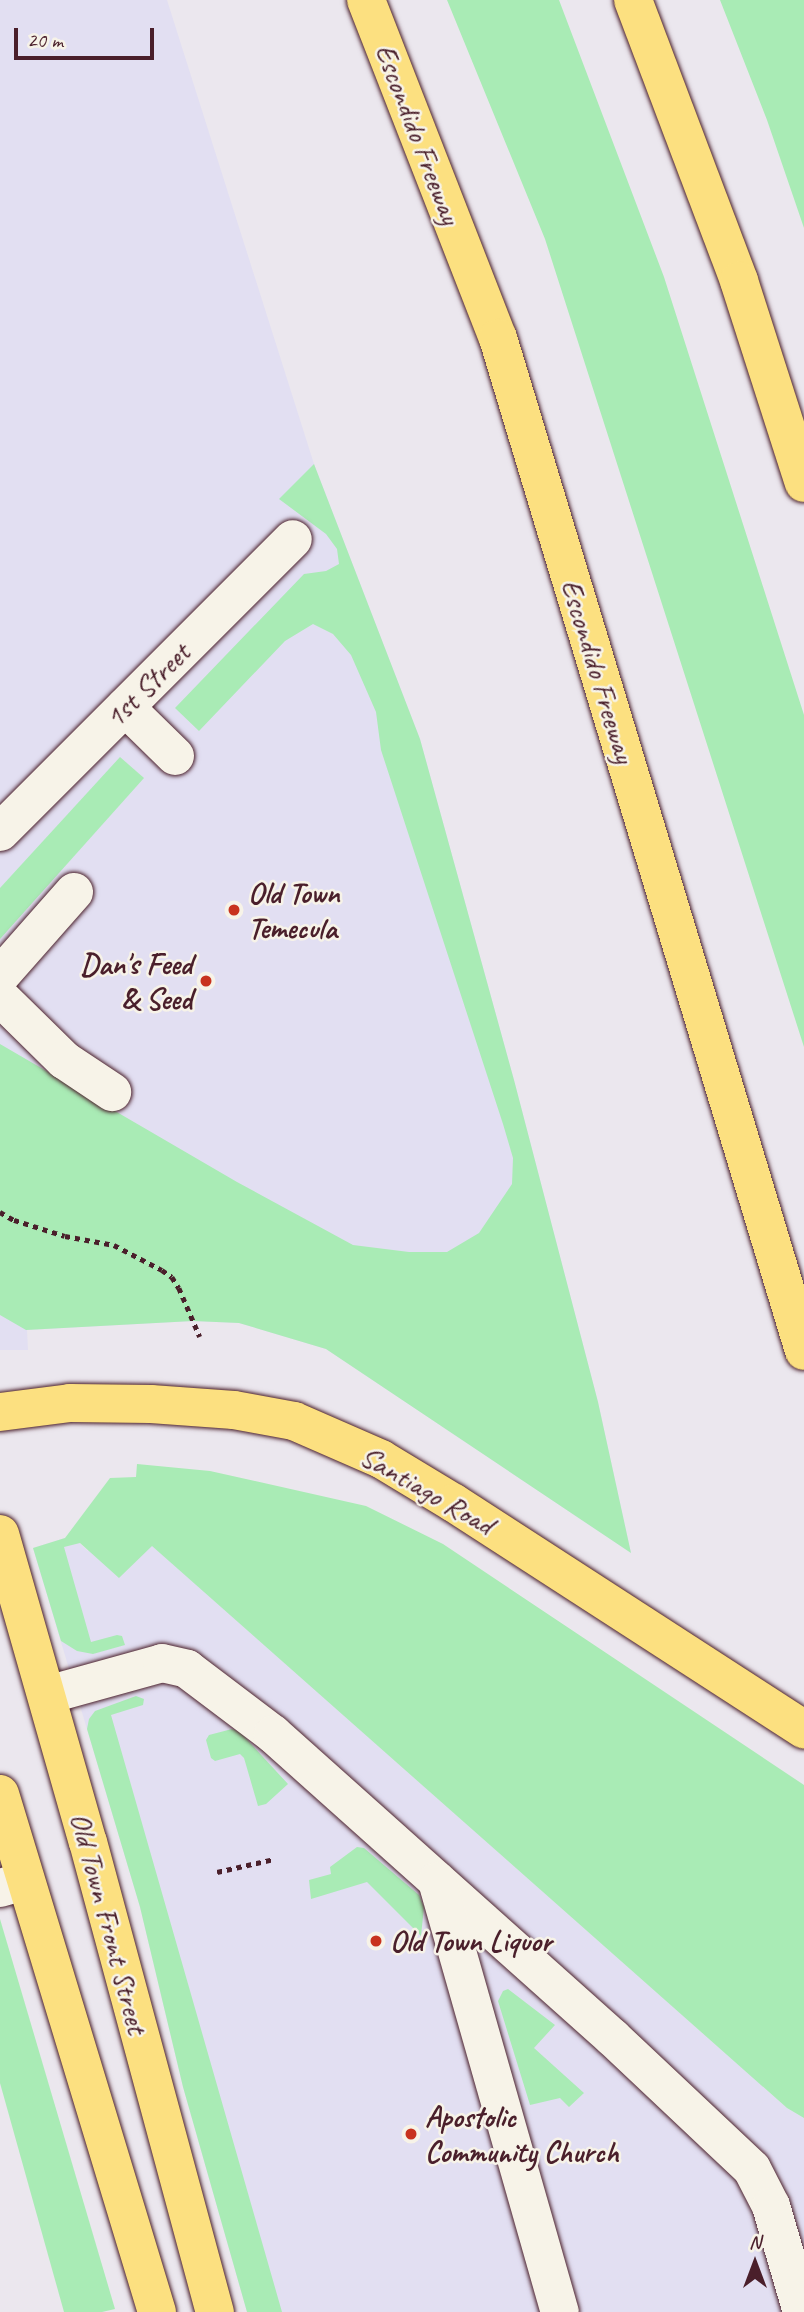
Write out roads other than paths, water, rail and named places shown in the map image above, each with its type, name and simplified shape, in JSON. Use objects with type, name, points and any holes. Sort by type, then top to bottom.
[{"type":"main road","name":"Escondido Freeway","points":[[366,0],[498,338],[804,1351]]},
{"type":"main road","points":[[633,0],[739,281],[804,483]]},
{"type":"main road","name":"Santiago Road","points":[[0,1412],[70,1403],[151,1404],[234,1410],[294,1421],[381,1459],[804,1729]]},
{"type":"main road","name":"Old Town Front Street","points":[[0,1534],[47,1695],[209,2311]]},
{"type":"main road","points":[[0,1794],[12,1885],[157,2312]]},
{"type":"street","name":"1st Street","points":[[0,832],[293,539]]},
{"type":"street","points":[[125,707],[175,756]]},
{"type":"street","points":[[0,975],[74,892]]},
{"type":"street","points":[[0,997],[64,1060],[112,1092]]},
{"type":"street","points":[[47,1695],[156,1664],[187,1669],[273,1734],[612,2036],[752,2169],[771,2206],[802,2312]]},
{"type":"street","points":[[438,1881],[560,2312]]},
{"type":"place","name":"Old Town Temecula","points":[[234,910]]},
{"type":"place","name":"Dan's Feed & Seed","points":[[206,981]]},
{"type":"place","name":"Old Town Liquor","points":[[376,1941]]},
{"type":"place","name":"Apostolic Community Church","points":[[411,2134]]}]
